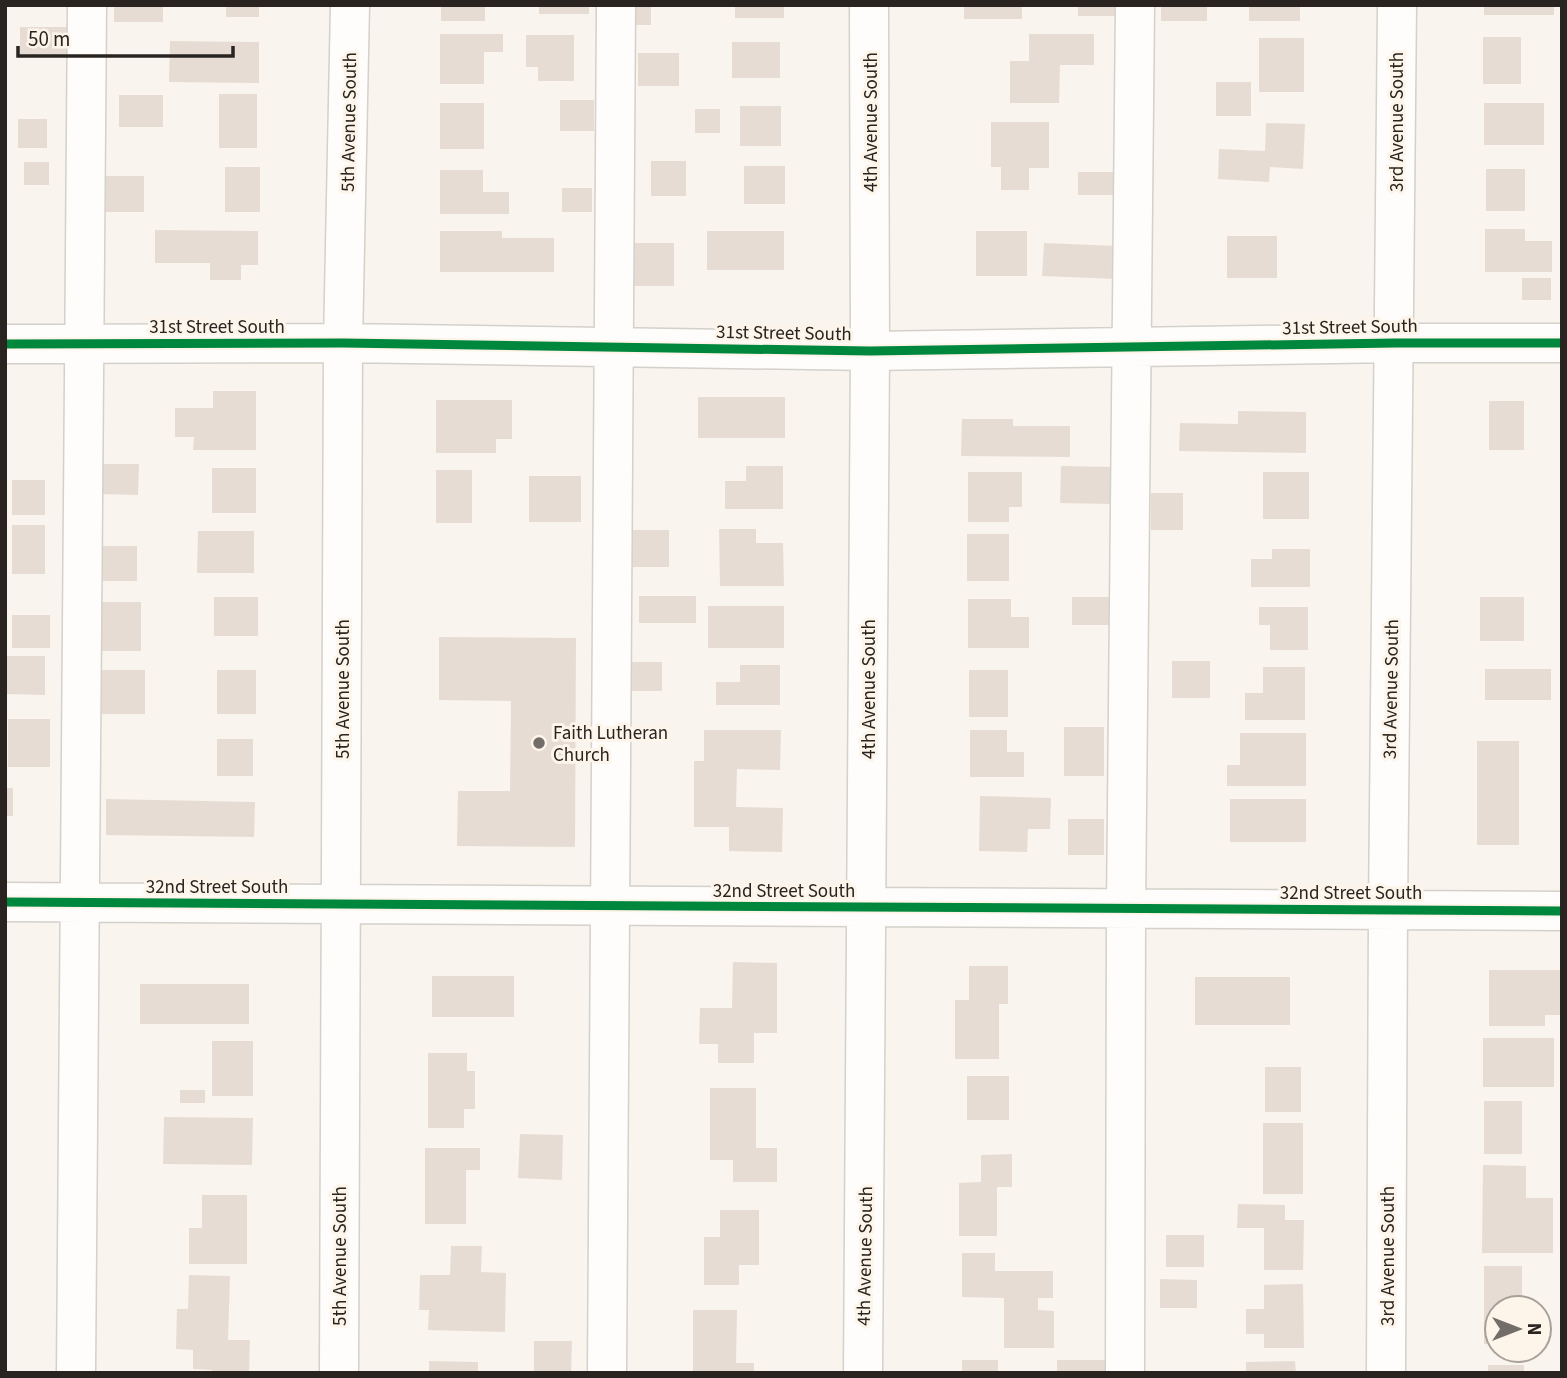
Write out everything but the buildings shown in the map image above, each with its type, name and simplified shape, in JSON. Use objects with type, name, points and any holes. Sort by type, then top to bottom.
[{"type":"street","points":[[76,1373],[87,5]]},
{"type":"street","name":"5th Avenue South","points":[[339,1373],[344,343],[350,5]]},
{"type":"street","points":[[607,1373],[616,5]]},
{"type":"street","name":"4th Avenue South","points":[[863,1373],[870,351],[869,5]]},
{"type":"street","points":[[1125,1373],[1126,908],[1135,5]]},
{"type":"street","name":"3rd Avenue South","points":[[1386,1373],[1397,5]]},
{"type":"street","name":"31st Street South","points":[[5,344],[344,343],[870,351],[1395,343],[1562,344]]},
{"type":"street","name":"32nd Street South","points":[[5,902],[1562,911]]},
{"type":"cycle path","points":[[5,344],[343,343],[870,351],[1562,343]]},
{"type":"cycle path","points":[[5,902],[1562,911]]},
{"type":"place","name":"Faith Lutheran Church","points":[[539,743]]}]
